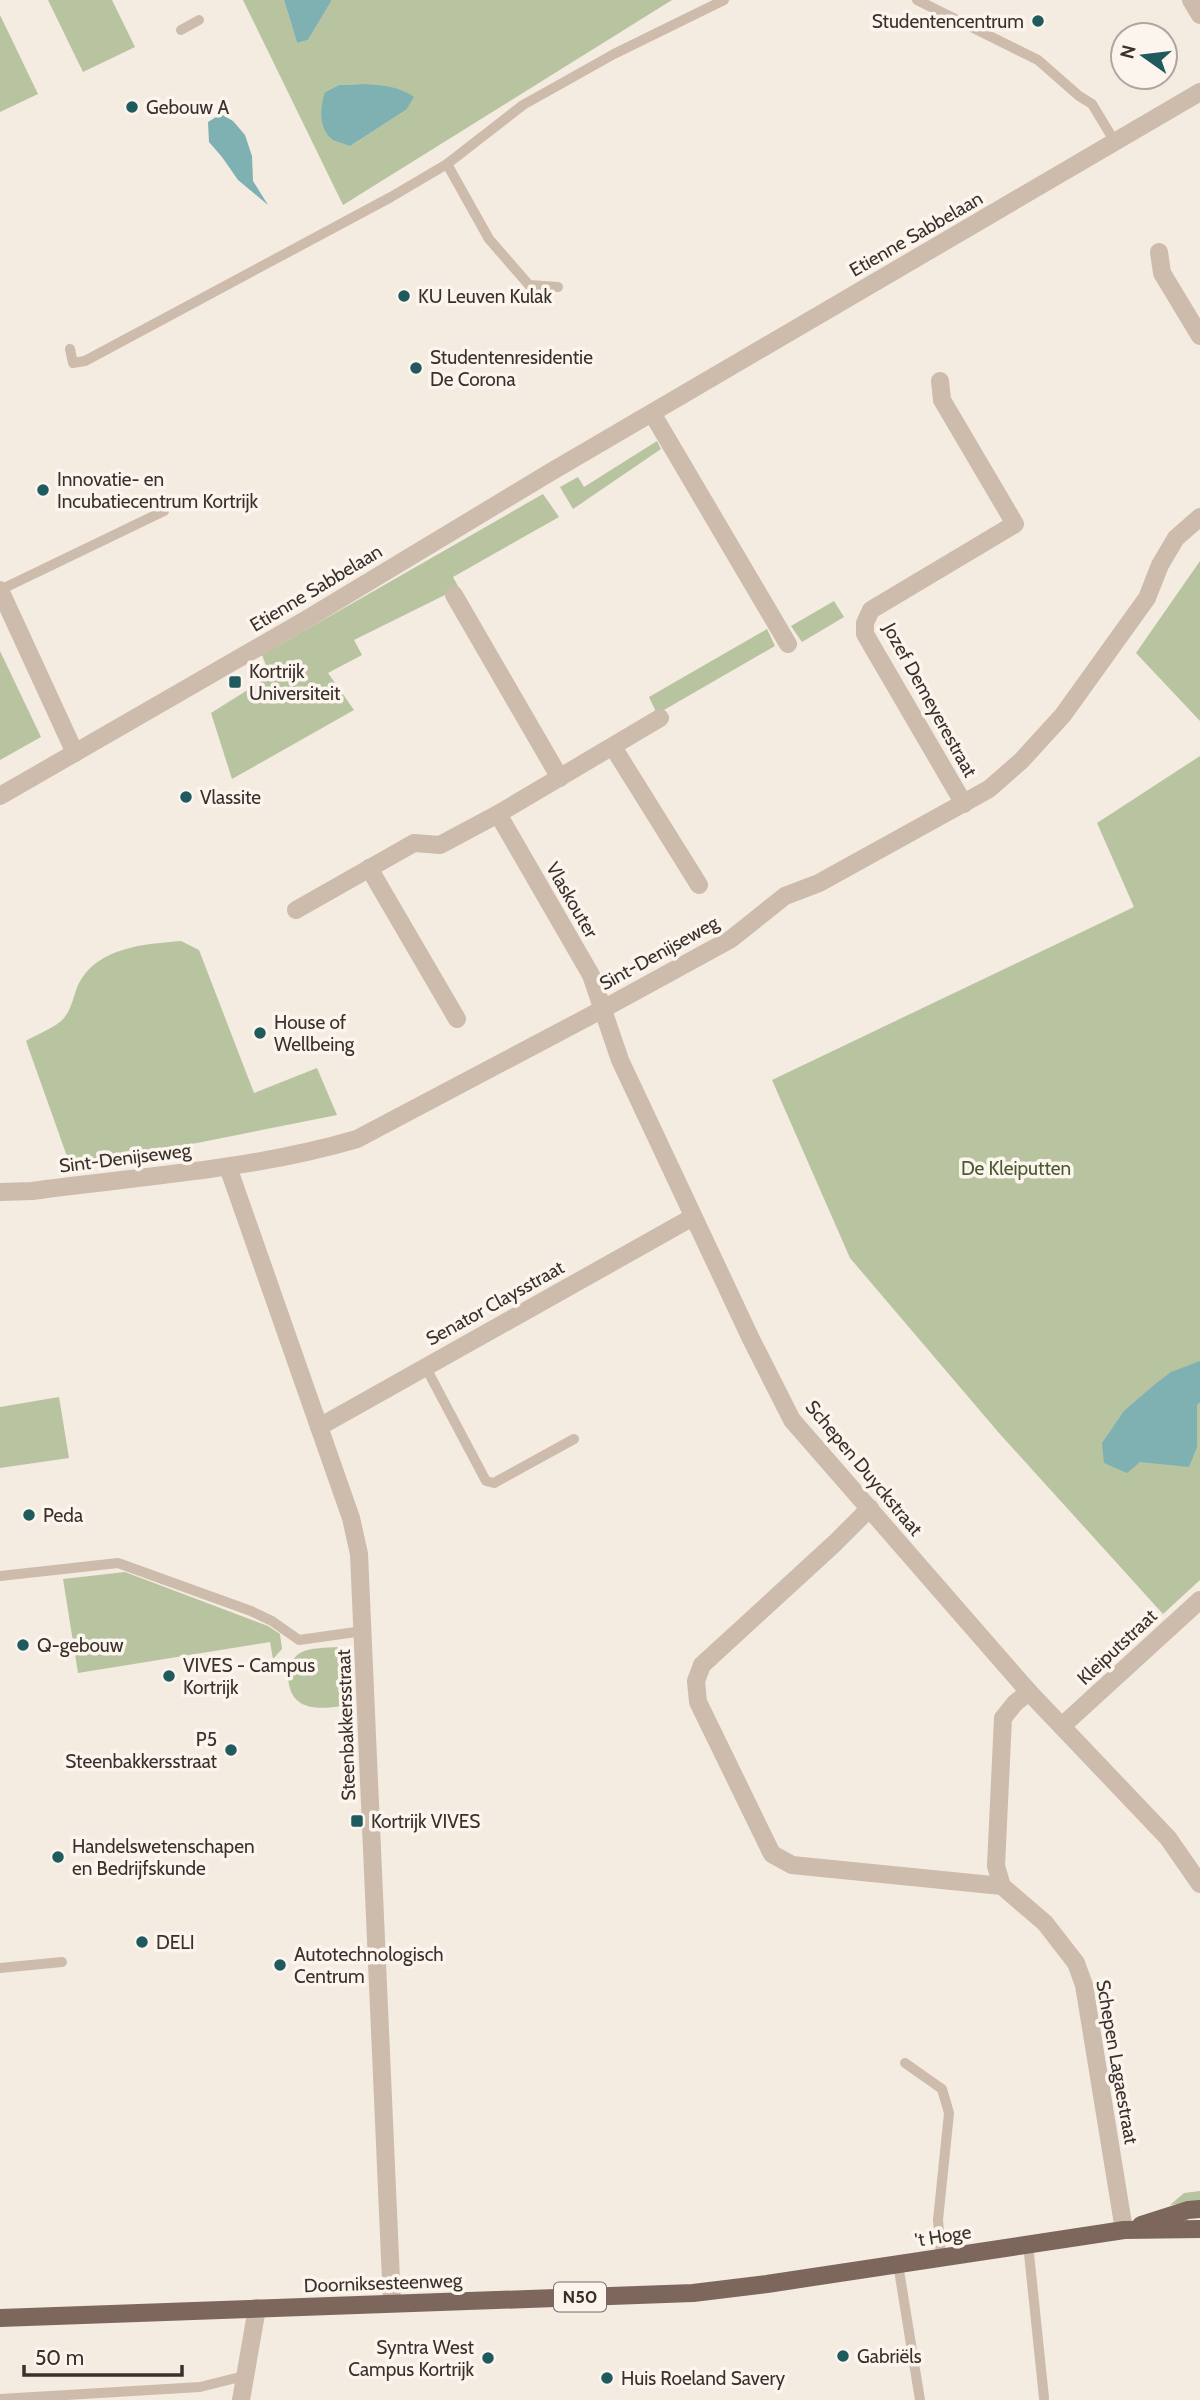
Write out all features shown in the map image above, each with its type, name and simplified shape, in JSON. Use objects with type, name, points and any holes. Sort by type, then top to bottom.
[{"type":"main road","name":"'t Hoge","points":[[1124,2230],[1188,2210],[1200,2209]]},
{"type":"main road","name":"'t Hoge","points":[[767,2284],[1124,2230],[1200,2229]]},
{"type":"main road","name":"Doorniksesteenweg","points":[[0,2318],[679,2293],[767,2284]]},
{"type":"street","points":[[1191,0],[1200,15]]},
{"type":"street","name":"Etienne Sabbelaan","points":[[0,796],[307,619],[1200,92]]},
{"type":"street","points":[[1159,252],[1162,273],[1200,336]]},
{"type":"street","name":"Jozef Demeyerestraat","points":[[940,381],[942,400],[1015,524],[871,610],[865,624],[865,634],[964,804]]},
{"type":"street","points":[[652,413],[788,644]]},
{"type":"street","name":"Sint-Denijseweg","points":[[0,1192],[32,1191],[228,1167],[318,1151],[357,1139],[731,939],[785,896],[820,883],[964,804],[989,789],[1021,761],[1063,715],[1147,598],[1160,565],[1176,538],[1200,517]]},
{"type":"street","points":[[0,590],[75,752]]},
{"type":"street","points":[[454,595],[559,778]]},
{"type":"street","points":[[296,910],[414,842],[440,845],[498,814],[660,718]]},
{"type":"street","points":[[613,747],[699,885]]},
{"type":"street","name":"Vlaskouter","points":[[498,814],[590,975],[603,1009]]},
{"type":"street","points":[[369,868],[457,1019]]},
{"type":"street","name":"Schepen Duyckstraat","points":[[603,1009],[620,1060],[792,1420],[1029,1692],[1168,1838],[1200,1884]]},
{"type":"street","name":"Steenbakkersstraat","points":[[228,1167],[356,1534],[363,1631],[392,2303]]},
{"type":"street","name":"Senator Claysstraat","points":[[319,1427],[693,1217]]},
{"type":"street","points":[[870,1508],[702,1665],[696,1681],[698,1702],[772,1854],[792,1865],[1002,1886],[996,1866],[1003,1718],[1015,1703],[1029,1692]]},
{"type":"street","name":"Kleiputstraat","points":[[1062,1726],[1200,1600]]},
{"type":"street","name":"Schepen Lagaestraat","points":[[1002,1886],[1045,1923],[1076,1963],[1084,1985],[1124,2230]]},
{"type":"street","points":[[241,2400],[257,2308]]},
{"type":"lane","points":[[70,349],[73,363],[85,361],[447,164],[523,106],[614,54],[724,0]]},
{"type":"lane","points":[[917,0],[1038,60],[1092,104],[1115,142]]},
{"type":"lane","points":[[181,30],[199,20]]},
{"type":"lane","points":[[447,164],[489,239],[513,268],[529,285],[558,287]]},
{"type":"lane","points":[[0,590],[164,512]]},
{"type":"lane","points":[[425,1366],[486,1480],[494,1483],[574,1439]]},
{"type":"lane","points":[[0,1576],[118,1563],[251,1611],[272,1621],[299,1640],[363,1631]]},
{"type":"lane","points":[[0,1968],[62,1962]]},
{"type":"lane","points":[[905,2063],[942,2089],[948,2113],[938,2220],[941,2257]]},
{"type":"lane","points":[[1028,2244],[1044,2398]]},
{"type":"lane","points":[[898,2264],[920,2400]]},
{"type":"lane","points":[[0,2399],[200,2387],[244,2376]]},
{"type":"green space","points":[[48,0],[112,0],[135,47],[83,72]]},
{"type":"green space","points":[[243,0],[284,0],[297,43],[308,40],[332,0],[672,0],[343,205]],"holes":[[[363,84],[406,110],[350,146],[325,92],[339,85]]]},
{"type":"green space","points":[[0,15],[38,94],[0,112]]},
{"type":"green space","points":[[657,441],[661,449],[573,509],[560,487],[578,477],[584,487]]},
{"type":"green space","points":[[543,494],[559,517],[453,577],[459,588],[354,640],[362,655],[328,673],[354,710],[232,779],[211,713],[270,676],[262,655]]},
{"type":"green space","points":[[1200,561],[1200,721],[1136,653]]},
{"type":"green space","points":[[834,601],[844,617],[802,642],[791,626]]},
{"type":"green space","points":[[767,629],[775,646],[657,714],[649,697]]},
{"type":"green space","points":[[0,651],[41,737],[0,760]]},
{"type":"green space","name":"De Kleiputten","points":[[1200,756],[1200,1580],[1163,1614],[999,1433],[850,1258],[772,1080],[1134,907],[1097,823]]},
{"type":"green space","points":[[181,941],[199,950],[254,1093],[317,1068],[337,1115],[197,1143],[69,1162],[26,1041],[64,1018],[79,983],[87,971],[98,962],[138,946]]},
{"type":"green space","points":[[59,1397],[69,1458],[0,1468],[0,1407]]},
{"type":"green space","points":[[125,1572],[268,1626],[280,1634],[282,1649],[273,1659],[270,1642],[78,1673],[63,1579]]},
{"type":"green space","points":[[339,1647],[347,1650],[346,1676],[342,1680],[342,1706],[322,1708],[299,1702],[293,1696],[288,1677],[295,1658],[309,1650]]},
{"type":"green space","points":[[1200,2191],[1200,2201],[1170,2205],[1184,2193]]},
{"type":"water","points":[[284,0],[332,0],[308,40],[297,43]]},
{"type":"water","points":[[363,84],[396,88],[414,97],[406,110],[350,146],[333,140],[323,124],[321,111],[325,92],[339,85]]},
{"type":"water","points":[[221,114],[233,121],[245,135],[252,156],[253,181],[268,205],[238,180],[209,142],[208,122]]},
{"type":"water","points":[[1200,1361],[1197,1447],[1189,1467],[1140,1462],[1127,1473],[1104,1463],[1102,1443],[1124,1411],[1171,1372]]},
{"type":"place","name":"Studentencentrum","points":[[1038,21]]},
{"type":"place","name":"Gebouw A","points":[[132,107]]},
{"type":"place","name":"KU Leuven Kulak","points":[[404,296]]},
{"type":"place","name":"Studentenresidentie De Corona","points":[[416,368]]},
{"type":"place","name":"Innovatie- en Incubatiecentrum Kortrijk","points":[[43,490]]},
{"type":"place","name":"Kortrijk Universiteit","points":[[235,682]]},
{"type":"place","name":"Vlassite","points":[[186,797]]},
{"type":"place","name":"House of Wellbeing","points":[[260,1033]]},
{"type":"place","name":"Peda","points":[[29,1515]]},
{"type":"place","name":"Q-gebouw","points":[[23,1645]]},
{"type":"place","name":"VIVES - Campus Kortrijk","points":[[169,1676]]},
{"type":"place","name":"P5 Steenbakkersstraat","points":[[231,1750]]},
{"type":"place","name":"Kortrijk VIVES","points":[[357,1821]]},
{"type":"place","name":"Handelswetenschapen en Bedrijfskunde","points":[[58,1857]]},
{"type":"place","name":"DELI","points":[[142,1942]]},
{"type":"place","name":"Autotechnologisch Centrum","points":[[280,1965]]},
{"type":"place","name":"Gabriëls","points":[[843,2356]]},
{"type":"place","name":"Syntra West Campus Kortrijk","points":[[488,2358]]},
{"type":"place","name":"Huis Roeland Savery","points":[[607,2378]]}]
